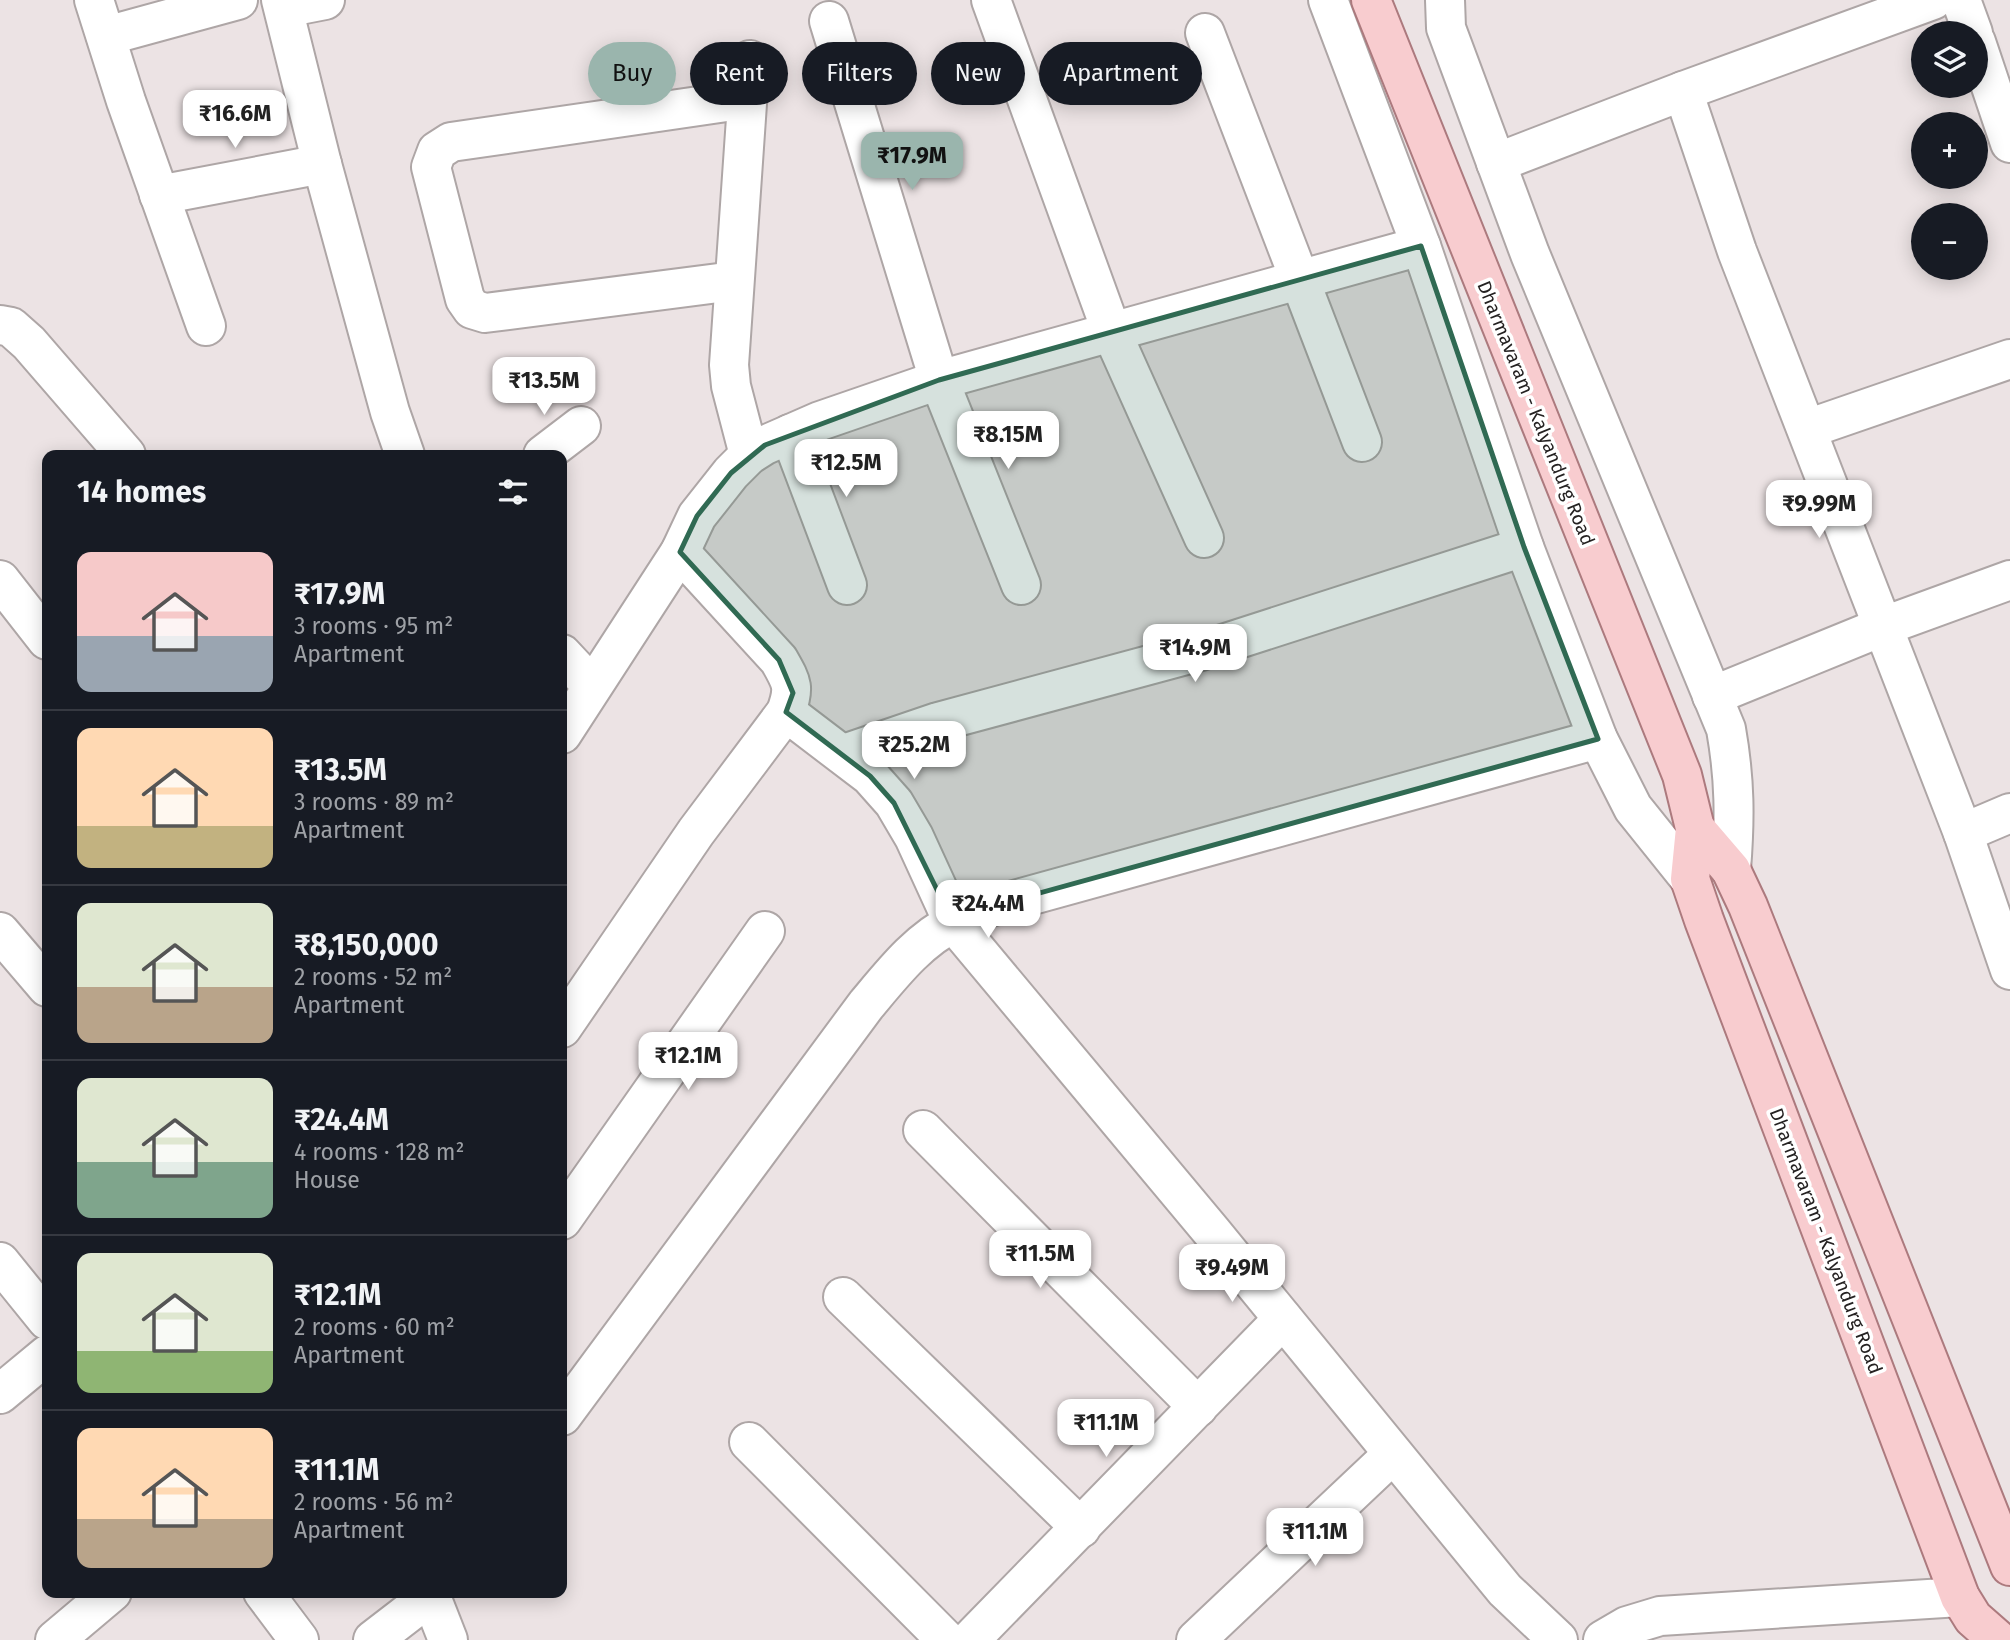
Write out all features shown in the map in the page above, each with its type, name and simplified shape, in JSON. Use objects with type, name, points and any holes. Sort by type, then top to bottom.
[{"type":"main road","name":"Dharmavaram - Kalyandurg Road","points":[[1371,0],[1682,775],[1695,828],[1690,879],[1960,1597],[1973,1618],[1998,1640]]},
{"type":"main road","name":"Dharmavaram - Kalyandurg Road","points":[[1695,828],[1731,870],[1748,906],[2010,1566]]},
{"type":"street","points":[[94,0],[206,326]]},
{"type":"street","points":[[106,36],[238,0]]},
{"type":"street","points":[[325,0],[283,4],[322,164],[390,412],[403,450]]},
{"type":"street","points":[[991,0],[1112,333],[1204,538]]},
{"type":"street","points":[[1328,0],[1421,246],[1524,547],[1598,739],[1633,808],[1690,879]]},
{"type":"street","points":[[1445,0],[1446,28],[1530,254],[1726,729],[1735,821],[1731,870]]},
{"type":"street","points":[[1496,163],[1933,0]]},
{"type":"street","points":[[1961,0],[1969,21]]},
{"type":"street","points":[[829,21],[939,380],[1021,584]]},
{"type":"street","points":[[1205,33],[1362,442]]},
{"type":"street","points":[[1988,78],[2010,143]]},
{"type":"street","points":[[1683,92],[1737,251],[1963,833],[2010,970]]},
{"type":"street","points":[[706,105],[451,142],[436,151],[431,167],[464,299],[472,309],[485,313],[734,281]]},
{"type":"street","points":[[747,105],[729,365],[731,386],[748,455]]},
{"type":"street","points":[[159,195],[322,164]]},
{"type":"street","points":[[567,726],[680,552],[696,516],[748,455],[765,444],[820,421],[939,380],[1421,246]]},
{"type":"street","points":[[0,325],[10,327],[29,343],[122,450]]},
{"type":"street","points":[[1807,429],[2010,359]]},
{"type":"street","points":[[549,450],[580,426]]},
{"type":"street","points":[[790,434],[847,585]]},
{"type":"street","points":[[844,754],[938,722],[1201,651],[1524,547]]},
{"type":"street","points":[[567,1021],[696,832],[786,712],[793,693],[789,677],[779,660],[680,552]]},
{"type":"street","points":[[0,580],[42,634]]},
{"type":"street","points":[[1712,696],[1884,626],[2010,580]]},
{"type":"street","points":[[567,660],[592,686]]},
{"type":"street","points":[[786,712],[844,754],[870,776],[894,803],[914,837],[954,922],[1505,1590],[1558,1640]]},
{"type":"street","points":[[567,1409],[866,1005],[900,965],[930,937],[954,922],[996,905],[1598,739]]},
{"type":"street","points":[[1963,833],[2010,813]]},
{"type":"street","points":[[567,1213],[765,931]]},
{"type":"street","points":[[0,932],[42,981]]},
{"type":"street","points":[[923,1130],[1198,1407]]},
{"type":"street","points":[[0,1262],[42,1314]]},
{"type":"street","points":[[843,1297],[1082,1528]]},
{"type":"street","points":[[970,1640],[1283,1319]]},
{"type":"street","points":[[0,1394],[42,1359]]},
{"type":"street","points":[[749,1441],[946,1640]]},
{"type":"street","points":[[1196,1640],[1393,1454]]},
{"type":"street","points":[[1603,1640],[1627,1626],[1660,1616],[1960,1597]]},
{"type":"street","points":[[54,1640],[105,1598]]},
{"type":"street","points":[[268,1598],[299,1640]]},
{"type":"street","points":[[373,1640],[425,1598]]},
{"type":"street","points":[[433,1598],[448,1640]]},
{"type":"highlighted area","points":[[1421,246],[1524,547],[1598,739],[996,905],[953,922],[894,803],[870,776],[786,712],[793,693],[779,660],[680,552],[697,516],[731,473],[765,445],[939,380]]}]
